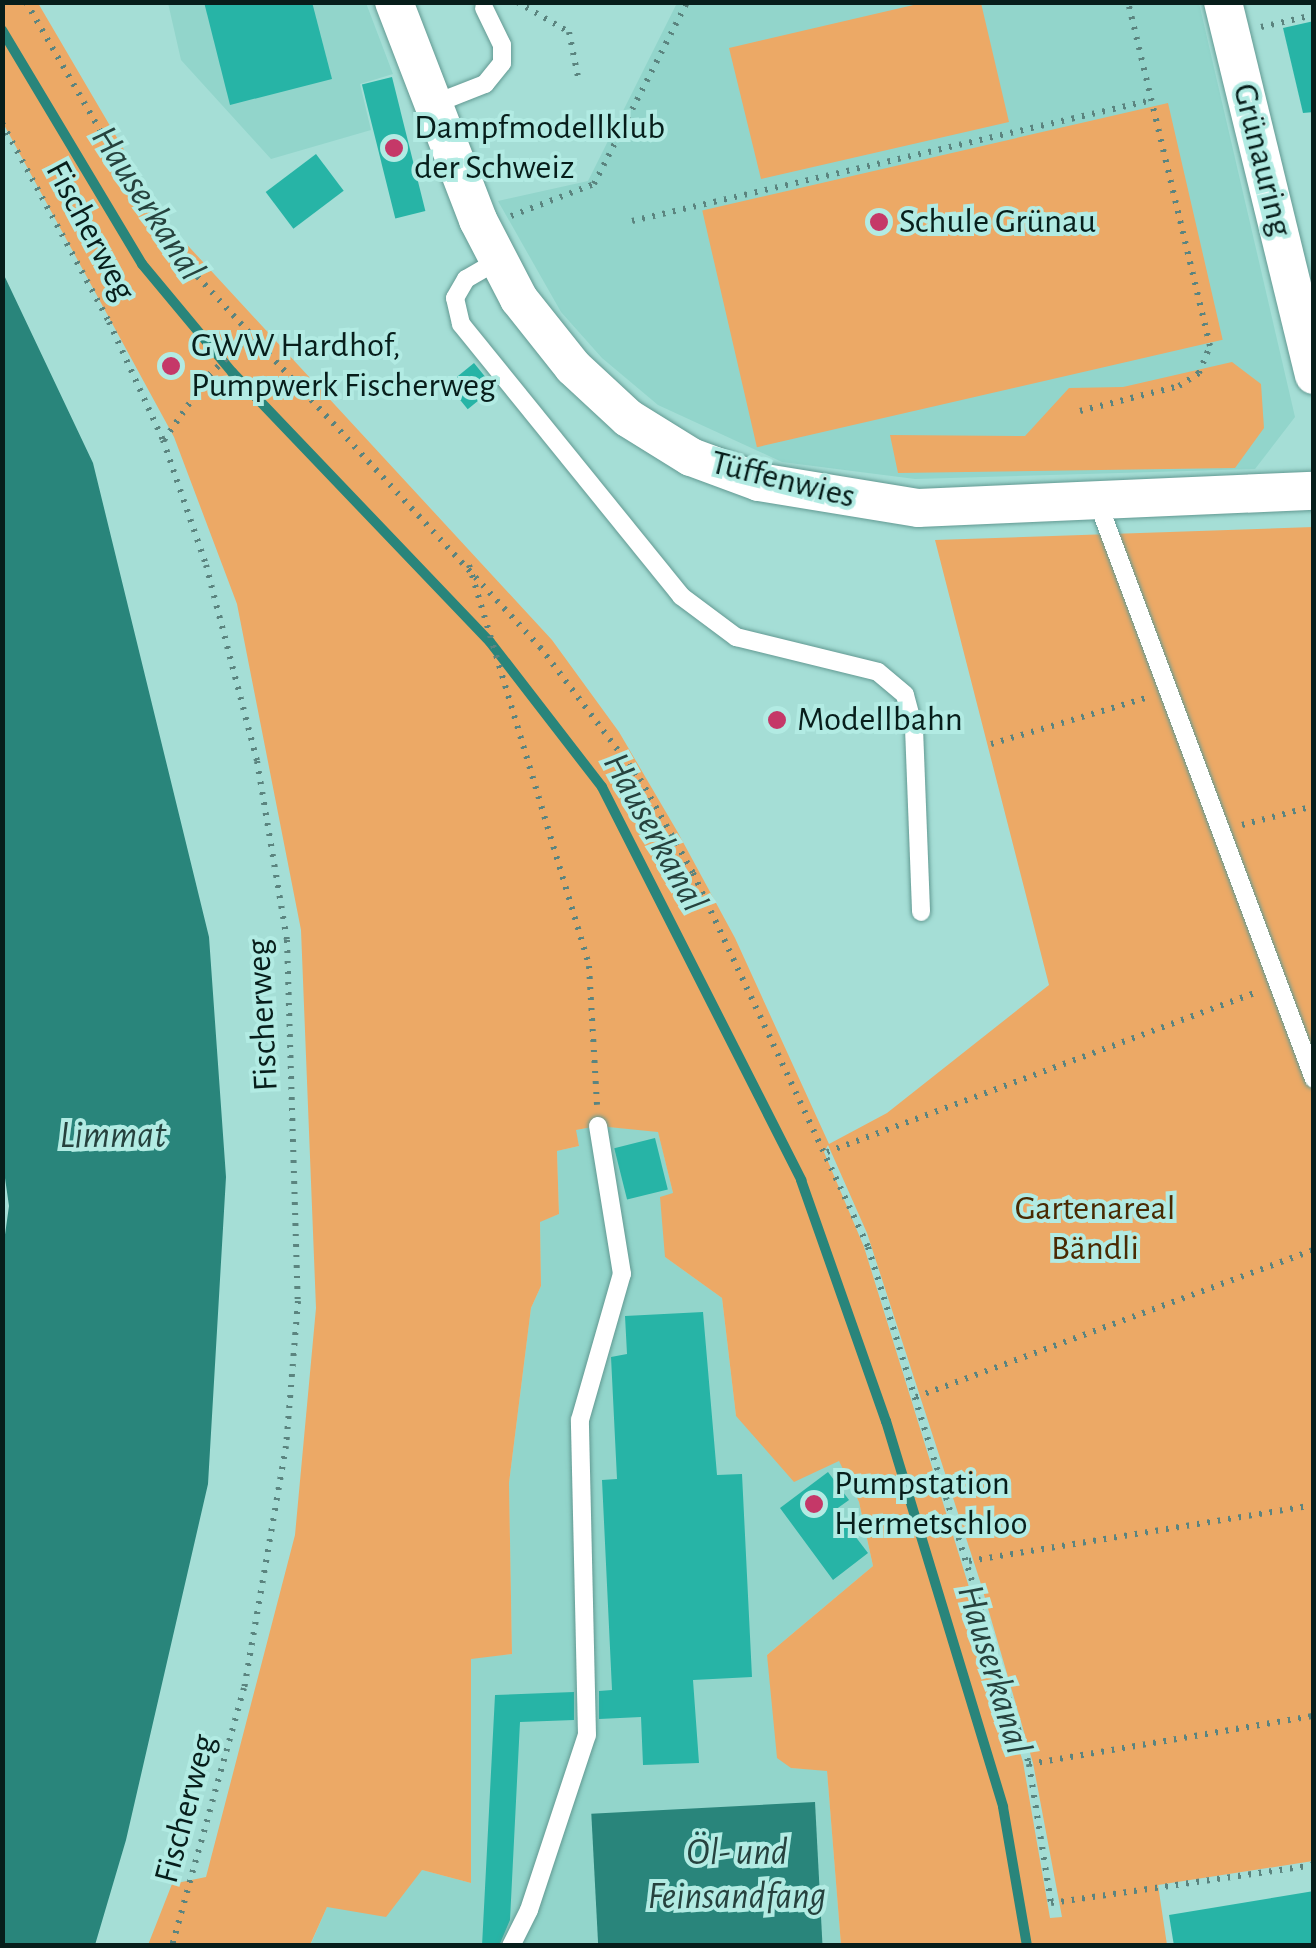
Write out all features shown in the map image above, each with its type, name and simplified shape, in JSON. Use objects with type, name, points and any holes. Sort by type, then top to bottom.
[{"type":"street","name":"Tüffenwies","points":[[394,2],[499,260],[520,299],[573,367],[628,418],[691,457],[759,482],[918,508],[1314,492]]},
{"type":"street","name":"Grünauring","points":[[1223,2],[1314,375]]},
{"type":"lane","points":[[434,104],[485,84],[502,63],[502,45],[484,8]]},
{"type":"lane","points":[[499,260],[466,278],[455,298],[461,324],[681,596],[736,637],[878,672],[905,694],[914,728],[921,912]]},
{"type":"lane","points":[[1098,503],[1165,692],[1314,1079]]},
{"type":"lane","points":[[510,1946],[529,1910],[587,1735],[580,1420],[622,1274],[598,1126]]},
{"type":"path","points":[[26,2],[146,210],[252,334],[468,562],[640,779],[733,952],[868,1246],[969,1561],[1028,1764],[1051,1903],[1314,1865]]},
{"type":"path","points":[[517,2],[570,32],[579,82]]},
{"type":"path","points":[[501,220],[594,184],[687,2]]},
{"type":"path","points":[[1080,411],[1179,386],[1198,373],[1210,346],[1128,2]]},
{"type":"path","points":[[1256,28],[1314,15]]},
{"type":"path","points":[[632,222],[1152,100]]},
{"type":"path","name":"Fischerweg","points":[[2,123],[110,322],[163,440],[206,564],[257,761],[286,940],[298,1302],[286,1446],[262,1602],[208,1832],[172,1946]]},
{"type":"path","points":[[163,440],[209,376],[252,334]]},
{"type":"path","points":[[468,562],[520,722],[589,966],[598,1126]]},
{"type":"path","points":[[991,744],[1165,692]]},
{"type":"path","points":[[1217,827],[1314,806]]},
{"type":"path","points":[[827,1152],[1278,985]]},
{"type":"path","points":[[916,1397],[1314,1250]]},
{"type":"path","points":[[969,1561],[1314,1504]]},
{"type":"path","points":[[1028,1764],[1314,1716]]},
{"type":"shaded area","points":[[168,3],[366,3],[393,74],[360,84],[371,130],[271,159],[181,60]]},
{"type":"shaded area","name":"Schule Grünau","points":[[677,3],[1199,3],[1295,417],[1255,469],[915,479],[782,462],[658,405],[602,358],[561,312],[498,201],[588,181]]},
{"type":"shaded area","points":[[598,1126],[658,1131],[673,1193],[665,1257],[722,1298],[736,1416],[839,1460],[859,1502],[873,1566],[767,1655],[791,1768],[827,1770],[841,1945],[310,1946],[327,1907],[422,1870],[471,1883],[470,1658],[512,1654],[509,1483],[531,1308],[541,1286],[540,1221],[559,1214],[557,1151],[579,1146],[575,1130]]},
{"type":"green space","name":"Gartenareal Bändli","points":[[3,3],[38,3],[167,223],[552,640],[619,732],[735,938],[829,1144],[887,1113],[1049,985],[935,540],[1313,527],[1313,1861],[1158,1885],[1167,1945],[841,1945],[827,1771],[791,1768],[777,1758],[767,1655],[873,1566],[859,1502],[839,1461],[794,1482],[736,1416],[722,1298],[665,1257],[660,1197],[673,1193],[658,1132],[598,1126],[576,1130],[579,1146],[557,1151],[559,1214],[540,1222],[541,1286],[531,1308],[509,1483],[512,1654],[471,1659],[471,1883],[422,1870],[386,1917],[327,1907],[310,1945],[148,1945],[172,1884],[206,1877],[295,1535],[316,1308],[301,930],[237,604],[174,437],[3,123]],"holes":[[[828,1145],[867,1233],[980,1581],[1033,1763],[1062,1917],[1050,1918],[1023,1762],[864,1247],[824,1152]]]},
{"type":"green space","points":[[922,3],[981,3],[1009,122],[761,179],[729,48]]},
{"type":"green space","points":[[1168,103],[1223,340],[757,447],[702,211]]},
{"type":"green space","points":[[1232,362],[1261,384],[1264,428],[1235,468],[898,473],[890,435],[1025,436],[1069,388],[1123,387]]},
{"type":"water","name":"Limmat","points":[[3,273],[93,463],[209,937],[226,1177],[208,1484],[126,1840],[95,1945],[3,1945],[2,1256],[9,1206],[2,1157]]},
{"type":"water","name":"Öl- und Feinsandfang","points":[[815,1802],[822,1945],[598,1946],[591,1814]]},
{"type":"building","points":[[204,2],[312,2],[332,79],[230,105]]},
{"type":"building","points":[[1314,21],[1314,112],[1303,113],[1283,28]]},
{"type":"building","name":"Dampfmodellklub der Schweiz","points":[[392,77],[425,211],[395,218],[362,84]]},
{"type":"building","points":[[316,154],[344,191],[293,229],[266,192]]},
{"type":"building","points":[[474,363],[494,388],[468,409],[448,384]]},
{"type":"building","points":[[655,1138],[668,1189],[627,1200],[614,1148]]},
{"type":"building","points":[[703,1312],[717,1475],[742,1474],[752,1677],[693,1680],[699,1763],[643,1765],[641,1717],[599,1719],[599,1691],[612,1690],[602,1480],[617,1479],[611,1357],[627,1354],[625,1316]]},
{"type":"building","points":[[828,1472],[849,1500],[835,1510],[868,1553],[833,1580],[780,1508]]},
{"type":"building","points":[[574,1692],[574,1720],[520,1722],[510,1920],[499,1946],[482,1946],[495,1695]]},
{"type":"building","points":[[1314,1891],[1314,1946],[1174,1946],[1169,1915]]},
{"type":"waterway","name":"Hauserkanal","points":[[2,30],[142,264],[232,372],[490,642],[602,787],[801,1180],[886,1421],[1003,1807],[1027,1946]]},
{"type":"place","name":"Dampfmodellklub der Schweiz","points":[[394,148]]},
{"type":"place","name":"Schule Grünau","points":[[879,222]]},
{"type":"place","name":"GWW Hardhof, Pumpwerk Fischerweg","points":[[171,366]]},
{"type":"place","name":"Modellbahn","points":[[777,720]]},
{"type":"place","name":"Pumpstation Hermetschloo","points":[[814,1504]]}]
